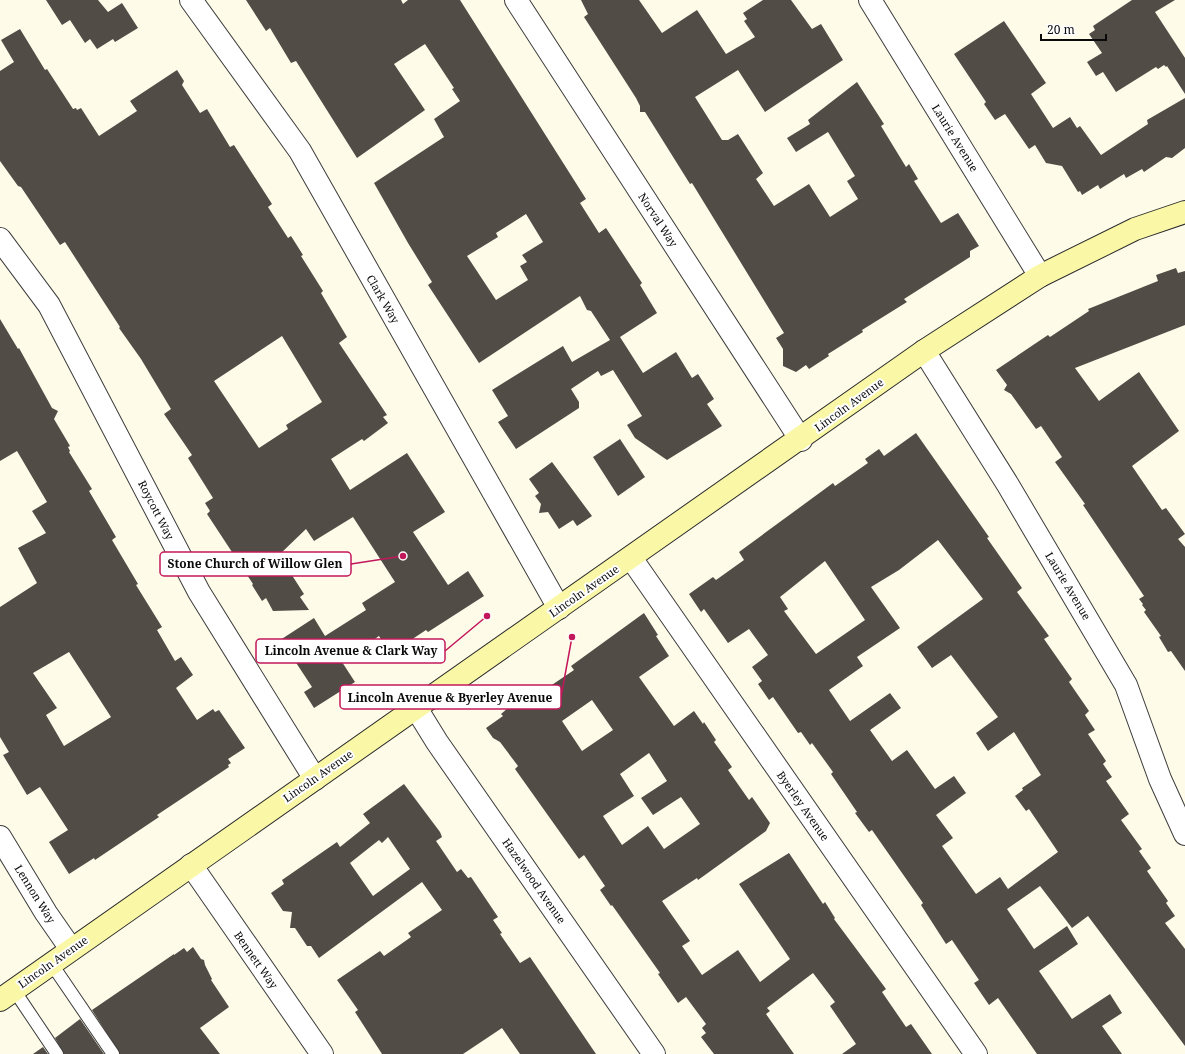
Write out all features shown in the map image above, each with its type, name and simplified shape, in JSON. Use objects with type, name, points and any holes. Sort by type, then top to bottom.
[{"type":"main road","name":"Lincoln Avenue","points":[[7,995],[801,440],[924,352],[1040,276],[1135,229],[1185,212]]},
{"type":"street","name":"Clark Way","points":[[191,0],[300,151],[559,608]]},
{"type":"street","name":"Norval Way","points":[[516,0],[801,440]]},
{"type":"street","name":"Laurie Avenue","points":[[870,0],[1040,276]]},
{"type":"street","name":"Roycott Way","points":[[0,239],[49,304],[199,592],[315,779]]},
{"type":"street","name":"Laurie Avenue","points":[[924,352],[1008,485],[1126,685],[1160,780],[1185,834]]},
{"type":"street","name":"Byerley Avenue","points":[[631,558],[976,1054]]},
{"type":"street","name":"Hazelwood Avenue","points":[[416,708],[437,742],[654,1054]]},
{"type":"street","name":"Lennon Way","points":[[0,837],[46,914],[71,949]]},
{"type":"street","name":"Bennett Way","points":[[191,865],[322,1054]]},
{"type":"lane","points":[[51,964],[113,1054]]},
{"type":"lane","points":[[7,995],[57,1054]]},
{"type":"building","points":[[46,0],[98,0],[108,12],[122,3],[138,28],[115,42],[113,39],[97,49],[90,39],[85,43],[70,20],[62,25]]},
{"type":"building","points":[[246,0],[401,0],[403,4],[408,0],[460,0],[586,199],[580,203],[599,233],[606,228],[642,283],[640,285],[657,313],[620,337],[643,373],[676,352],[692,378],[698,374],[714,399],[707,404],[722,426],[667,460],[635,438],[627,425],[642,416],[613,370],[601,376],[598,371],[571,389],[579,402],[579,408],[516,449],[498,422],[508,416],[492,390],[563,346],[572,362],[610,340],[591,311],[587,310],[580,296],[479,363],[428,285],[432,282],[374,183],[444,137],[434,119],[460,101],[452,89],[454,88],[425,44],[394,64],[425,110],[357,158],[296,61],[291,63],[270,28],[266,31]],"holes":[[[526,214],[543,242],[522,255],[527,262],[520,266],[528,280],[496,300],[467,256],[498,237],[496,233]]]},
{"type":"building","points":[[581,0],[639,0],[662,33],[697,10],[726,54],[755,37],[744,21],[747,19],[743,13],[763,0],[791,0],[812,29],[821,24],[843,60],[765,112],[738,70],[695,97],[722,140],[728,140],[738,134],[763,173],[756,179],[774,206],[809,184],[830,217],[858,199],[847,181],[855,176],[828,132],[796,152],[787,138],[810,124],[808,120],[857,82],[884,124],[881,126],[906,167],[909,164],[918,179],[914,181],[941,223],[958,213],[979,246],[970,251],[970,257],[904,299],[907,302],[862,330],[863,332],[828,354],[829,356],[809,369],[806,365],[796,372],[783,366],[783,349],[776,338],[784,333],[692,183],[690,184],[645,112],[640,112],[640,106],[636,98],[584,17],[588,14]]},
{"type":"building","points":[[1132,0],[1175,0],[1155,12],[1185,58],[1185,94],[1167,66],[1166,67],[1164,65],[1158,69],[1156,67],[1116,92],[1103,72],[1096,76],[1087,62],[1102,53],[1089,34],[1095,30],[1093,26]]},
{"type":"building","points":[[1004,21],[1046,83],[1031,94],[1053,128],[1070,117],[1077,128],[1080,126],[1101,155],[1148,124],[1147,120],[1185,98],[1185,148],[1172,158],[1166,157],[1144,172],[1142,169],[1126,178],[1124,174],[1100,189],[1098,185],[1082,195],[1080,191],[1078,192],[1062,166],[1046,163],[1035,145],[1029,149],[1005,114],[995,120],[984,104],[986,102],[954,54]]},
{"type":"building","points":[[20,29],[45,70],[47,69],[73,109],[76,108],[77,110],[81,108],[99,136],[137,111],[130,101],[177,70],[184,81],[182,85],[200,113],[207,109],[230,147],[234,145],[272,204],[268,207],[288,238],[291,236],[303,255],[301,256],[323,291],[321,293],[347,337],[339,343],[387,415],[383,417],[388,423],[364,441],[362,439],[331,459],[350,490],[407,453],[445,512],[413,532],[448,585],[468,571],[484,596],[428,632],[426,630],[390,654],[379,636],[342,662],[355,682],[314,708],[304,692],[312,687],[291,655],[284,660],[274,644],[314,618],[325,636],[366,610],[362,603],[395,582],[353,517],[314,541],[306,529],[279,555],[304,594],[300,597],[309,610],[273,611],[266,598],[262,601],[252,585],[253,584],[207,514],[210,511],[205,503],[213,498],[188,458],[192,455],[164,414],[171,409],[141,359],[119,328],[120,327],[65,242],[60,245],[21,187],[18,186],[0,161],[0,71],[14,62],[1,40]],"holes":[[[282,336],[322,402],[286,425],[288,429],[259,448],[214,381]]]},
{"type":"building","points":[[1176,268],[1178,273],[1185,271],[1185,325],[1075,368],[1099,401],[1139,372],[1179,431],[1132,466],[1162,510],[1166,508],[1185,534],[1178,539],[1185,547],[1185,671],[1171,651],[1168,652],[1159,637],[1161,636],[1144,612],[1146,610],[1139,599],[1144,596],[1083,505],[1085,504],[1055,462],[1062,457],[1041,426],[1036,429],[1011,394],[1004,390],[1007,385],[996,370],[1048,335],[1050,337],[1089,311],[1088,309],[1158,281],[1156,275]]},
{"type":"building","points":[[0,319],[18,349],[19,348],[52,408],[58,411],[54,419],[70,446],[68,447],[69,452],[92,489],[89,491],[116,537],[112,540],[138,584],[136,585],[162,627],[157,630],[175,661],[181,657],[193,675],[176,688],[197,720],[213,709],[215,712],[219,710],[245,748],[228,759],[231,763],[228,765],[229,767],[157,815],[159,817],[95,860],[94,858],[69,874],[49,842],[68,830],[40,787],[27,795],[3,755],[9,752],[0,737],[0,607],[37,583],[18,548],[46,533],[32,511],[47,502],[17,451],[0,461]],"holes":[[[69,652],[111,717],[64,746],[46,715],[57,708],[33,673]]]},
{"type":"building","points":[[916,433],[989,537],[987,538],[1022,588],[1017,592],[1049,636],[1044,639],[1072,679],[1069,682],[1089,711],[1085,715],[1095,730],[1088,734],[1106,761],[1103,764],[1112,777],[1106,781],[1129,814],[1121,820],[1142,849],[1139,851],[1151,868],[1147,871],[1168,901],[1166,903],[1175,916],[1165,923],[1185,949],[1185,1046],[1088,916],[1072,928],[1040,886],[1007,909],[1034,949],[1067,926],[1078,944],[1039,971],[1072,1019],[1110,994],[1122,1013],[1102,1026],[1122,1054],[1037,1054],[998,998],[989,1005],[974,983],[979,980],[952,940],[946,944],[921,905],[923,903],[872,830],[869,832],[855,813],[857,812],[831,774],[833,772],[812,743],[810,745],[801,732],[798,733],[773,697],[769,700],[758,684],[762,681],[752,667],[768,655],[749,629],[728,643],[704,609],[701,612],[689,594],[713,577],[716,580],[744,560],[739,552],[833,483],[835,486],[868,463],[865,459],[879,449],[884,456]],"holes":[[[938,540],[983,599],[917,647],[932,668],[951,655],[998,717],[976,733],[988,751],[1014,732],[1041,775],[1022,788],[1023,790],[1015,796],[1026,811],[1029,809],[1058,852],[1008,889],[1000,877],[976,894],[942,846],[953,838],[936,815],[966,793],[954,776],[935,789],[907,750],[892,761],[870,730],[901,708],[890,693],[850,721],[829,690],[863,666],[857,657],[900,628],[871,587],[899,570]],[[825,561],[865,620],[816,654],[784,611],[788,609],[780,597]]]},
{"type":"building","points":[[620,439],[645,477],[618,496],[593,457]]},
{"type":"building","points":[[552,462],[592,516],[577,526],[573,520],[559,529],[548,512],[539,513],[541,504],[535,496],[539,493],[529,479]]},
{"type":"building","points":[[644,613],[669,656],[639,677],[674,726],[694,711],[703,724],[704,722],[716,740],[714,742],[732,767],[728,770],[749,800],[752,797],[770,823],[766,831],[698,880],[697,878],[662,901],[690,941],[682,946],[702,975],[738,950],[760,982],[790,959],[739,884],[789,853],[823,904],[825,902],[835,918],[834,919],[886,989],[882,992],[906,1027],[911,1024],[932,1054],[842,1054],[856,1044],[830,1006],[835,1002],[813,973],[767,1008],[770,1011],[766,1014],[794,1054],[714,1054],[701,1037],[706,1033],[702,1028],[706,1024],[686,997],[678,1003],[658,974],[660,973],[600,890],[605,886],[584,855],[579,859],[515,769],[518,766],[500,742],[493,738],[486,728],[503,716],[501,714],[508,708],[533,690],[537,695],[574,670],[571,666]],"holes":[[[592,700],[613,730],[582,751],[562,721]],[[649,753],[667,781],[641,798],[653,815],[681,797],[700,824],[664,849],[648,826],[622,845],[603,816],[634,796],[620,774]]]},
{"type":"building","points":[[404,784],[440,832],[442,837],[436,841],[457,872],[461,869],[468,878],[471,877],[498,917],[493,920],[502,933],[500,934],[520,963],[530,957],[596,1054],[520,1054],[502,1028],[463,1054],[382,1054],[355,1012],[358,1010],[337,980],[380,951],[384,956],[411,937],[408,933],[442,910],[422,882],[319,958],[311,946],[307,946],[295,928],[290,928],[292,912],[283,911],[271,893],[284,884],[282,880],[337,842],[340,847],[370,823],[363,814]],"holes":[[[388,837],[410,869],[373,896],[350,863],[379,840],[382,843]]]},
{"type":"building","points":[[193,947],[201,959],[204,960],[212,979],[211,980],[229,1007],[200,1028],[220,1054],[120,1054],[92,1010],[174,954],[184,948],[187,952]]},
{"type":"building","points":[[80,1019],[104,1054],[64,1054],[55,1038]]},
{"type":"building","points":[[43,1047],[48,1054],[33,1054]]},
{"type":"place","name":"Stone Church of Willow Glen","points":[[403,556]]},
{"type":"place","name":"Lincoln Avenue & Clark Way","points":[[487,616]]},
{"type":"place","name":"Lincoln Avenue & Byerley Avenue","points":[[572,637]]}]
